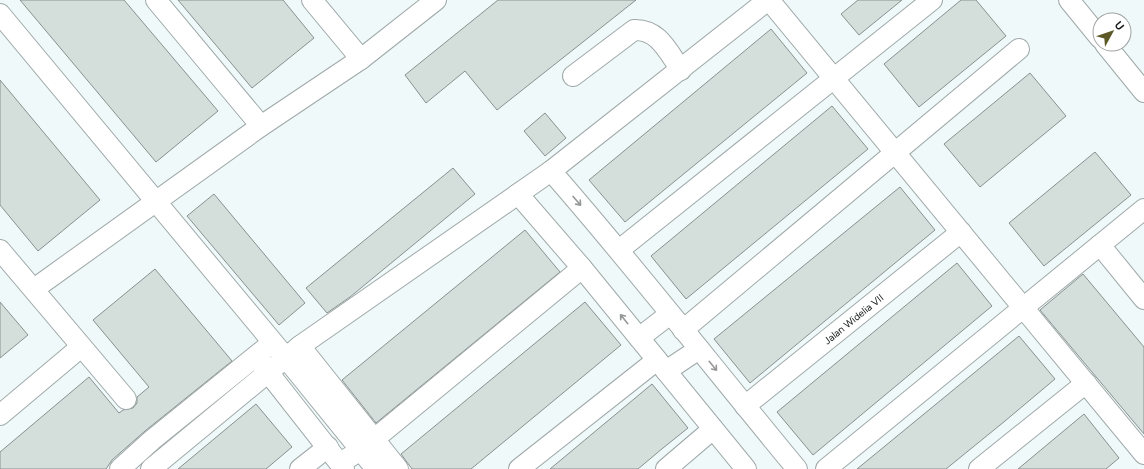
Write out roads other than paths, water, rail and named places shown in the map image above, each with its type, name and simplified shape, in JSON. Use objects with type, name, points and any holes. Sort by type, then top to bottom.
[{"type":"street","points":[[156,0],[261,126]]},
{"type":"street","points":[[312,0],[361,59]]},
{"type":"street","points":[[34,289],[261,126],[361,59],[436,0]]},
{"type":"street","points":[[152,469],[293,352],[551,171],[769,0],[1144,454]]},
{"type":"street","points":[[619,250],[932,0]]},
{"type":"street","points":[[1069,0],[1092,28]]},
{"type":"street","points":[[0,14],[272,343],[293,352],[367,445],[398,469]]},
{"type":"street","points":[[574,76],[634,30],[648,31],[654,34],[681,70]]},
{"type":"street","points":[[683,330],[1020,49]]},
{"type":"street","points":[[1112,52],[1144,92]]},
{"type":"street","points":[[551,171],[619,250],[797,469]]},
{"type":"street","points":[[518,194],[582,268],[746,469]]},
{"type":"street","points":[[826,469],[1144,209]]},
{"type":"street","name":"Jalan Widelia VII","points":[[745,406],[961,232]]},
{"type":"street","points":[[1100,245],[1144,298]]},
{"type":"street","points":[[0,250],[126,399]]},
{"type":"street","points":[[255,356],[342,466],[582,268]]},
{"type":"street","points":[[639,338],[670,314]]},
{"type":"street","points":[[120,469],[152,440],[272,343]]},
{"type":"street","points":[[0,415],[81,346]]},
{"type":"street","points":[[519,469],[661,365],[700,349]]},
{"type":"street","points":[[979,469],[1086,383]]},
{"type":"street","points":[[666,469],[713,429]]},
{"type":"street","points":[[367,445],[376,469]]},
{"type":"street","points":[[300,469],[328,447]]}]
